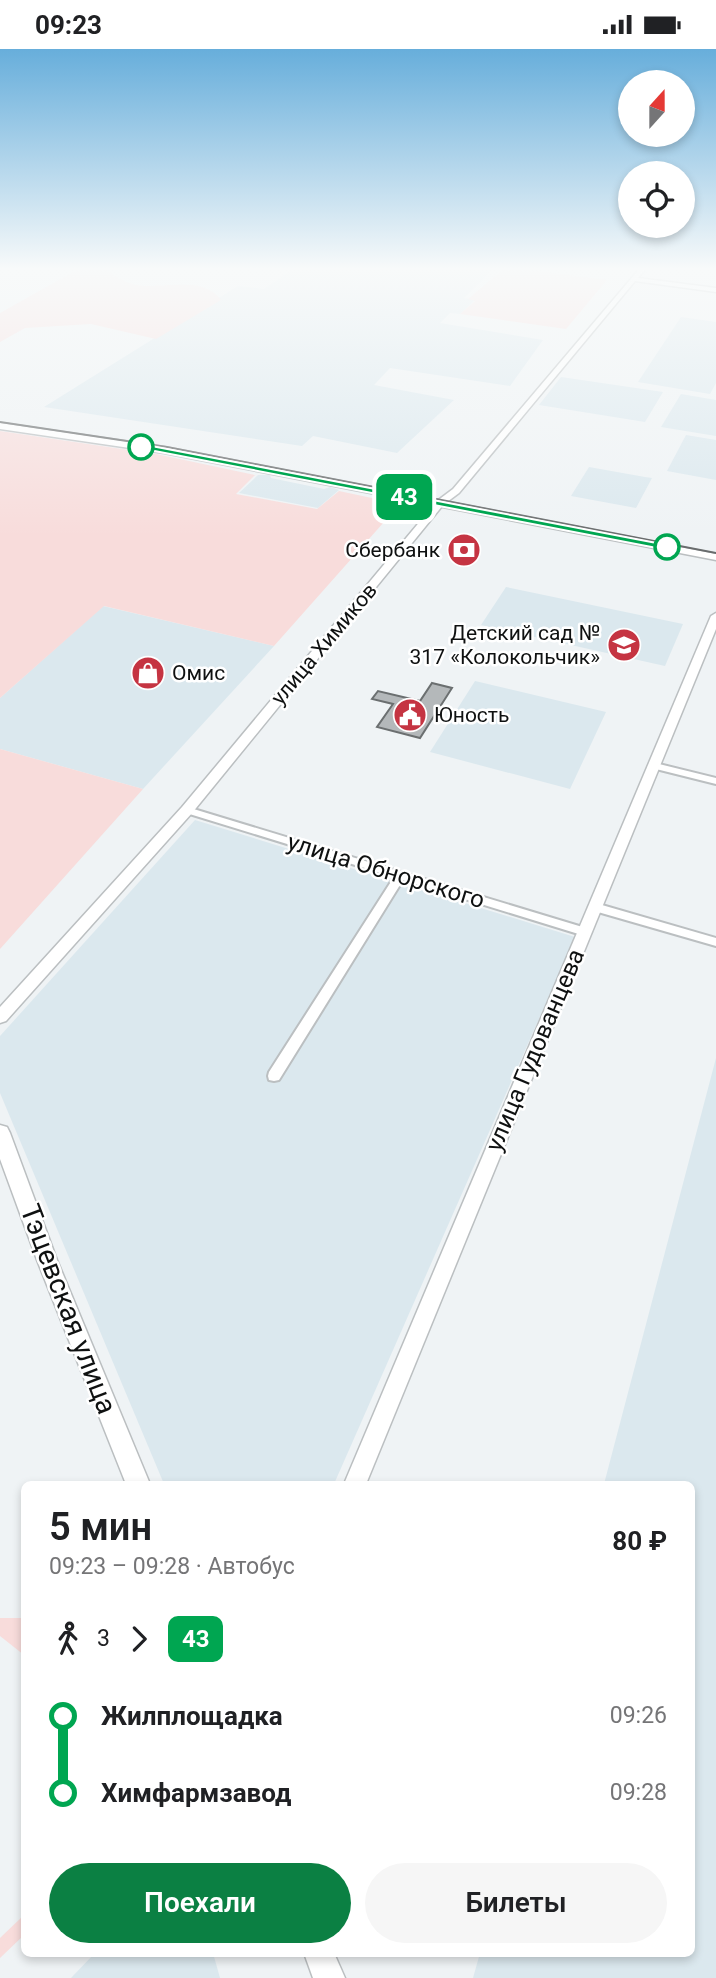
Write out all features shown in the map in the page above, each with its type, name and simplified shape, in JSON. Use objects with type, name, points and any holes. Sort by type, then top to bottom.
[{"type":"main road","points":[[0,418],[173,442],[716,547]]},
{"type":"main road","points":[[0,426],[164,450],[716,557]]},
{"type":"main road","points":[[164,450],[173,442]]},
{"type":"main road","name":"Тэцевская улица","points":[[0,1133],[47,1260],[137,1481]]},
{"type":"main road","points":[[321,1957],[329,1978]]},
{"type":"street","name":"улица Химиков","points":[[0,1017],[187,810],[440,503],[452,496],[567,357]]},
{"type":"street","name":"улица Гудованцева","points":[[356,1481],[716,616]]},
{"type":"street","points":[[655,766],[716,781]]},
{"type":"street","name":"улица Обнорского","points":[[187,810],[585,932]]},
{"type":"street","points":[[274,1076],[400,876]]},
{"type":"street","points":[[595,907],[716,942]]},
{"type":"shaded area","points":[[124,357],[531,357],[510,386],[390,368],[374,385],[454,400],[397,453],[313,436],[302,446],[44,407]]},
{"type":"shaded area","points":[[655,357],[716,357],[716,383],[710,394],[638,382]]},
{"type":"shaded area","points":[[561,377],[663,392],[645,422],[539,405]]},
{"type":"shaded area","points":[[681,394],[716,400],[716,436],[661,427]]},
{"type":"shaded area","points":[[0,431],[156,454],[255,475],[236,494],[317,509],[339,491],[400,504],[274,646],[104,606],[0,698]]},
{"type":"shaded area","points":[[686,435],[716,440],[716,480],[667,471]]},
{"type":"shaded area","points":[[589,467],[652,478],[636,508],[571,496]]},
{"type":"shaded area","points":[[258,475],[270,475],[271,478],[339,490],[318,508],[239,493]]},
{"type":"shaded area","name":"Детский сад № 317 «Колокольчик»","points":[[506,587],[683,624],[665,666],[481,625]]},
{"type":"shaded area","points":[[103,606],[274,646],[143,789],[0,749],[0,698]]},
{"type":"shaded area","points":[[475,681],[606,712],[570,789],[430,752]]},
{"type":"shaded area","points":[[0,749],[143,789],[0,949]]},
{"type":"shaded area","points":[[195,820],[575,937],[335,1481],[163,1481],[0,1093],[0,1036]]},
{"type":"shaded area","points":[[716,1058],[716,1978],[473,1978],[479,1957],[695,1957],[695,1481],[605,1481]]},
{"type":"shaded area","points":[[0,1618],[21,1618],[21,1653],[0,1636]]},
{"type":"shaded area","points":[[21,1918],[21,1938],[0,1958],[0,1938]]},
{"type":"shaded area","points":[[91,1957],[214,1957],[220,1978],[71,1978]]},
{"type":"building","name":"Юность","points":[[432,683],[452,688],[420,738],[377,727],[393,704],[372,699],[378,691],[420,701]]},
{"type":"tram line","points":[[0,422],[167,447],[716,553]]},
{"type":"bus line","name":"43","points":[[141,447],[667,547]]},
{"type":"place","name":"Сбербанк","points":[[464,550]]},
{"type":"place","name":"Детский сад № 317 «Колокольчик»","points":[[624,645]]},
{"type":"place","name":"Омис","points":[[148,673]]},
{"type":"place","name":"Юность","points":[[410,715]]}]
